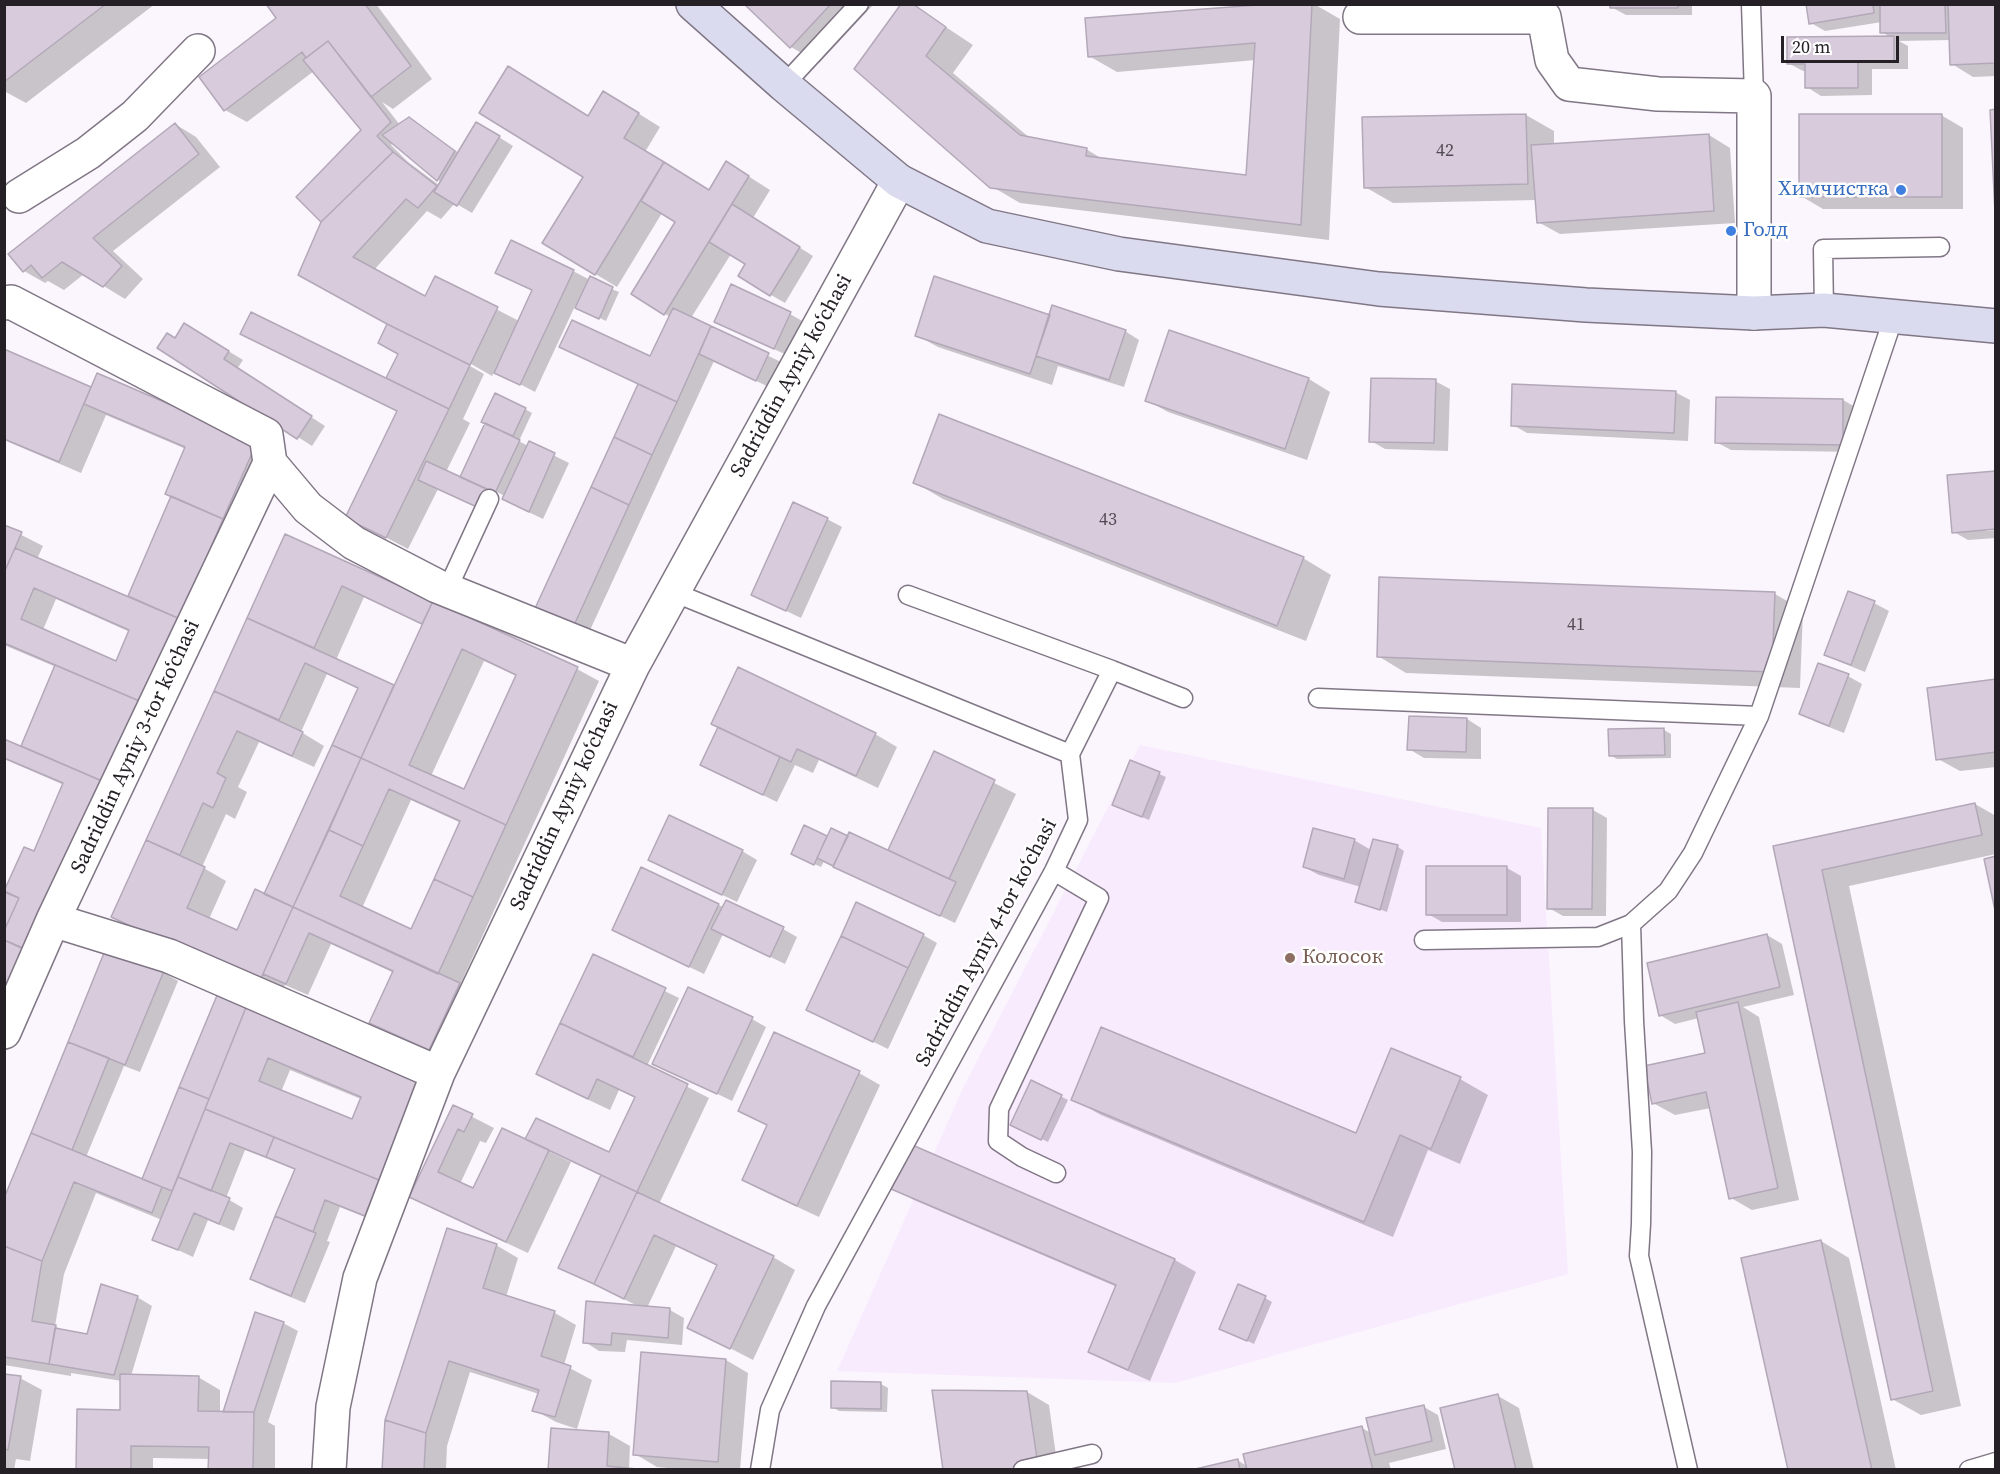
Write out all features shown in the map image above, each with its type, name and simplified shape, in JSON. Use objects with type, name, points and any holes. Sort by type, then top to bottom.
[{"type":"street","points":[[693,4],[784,85],[899,181],[987,226],[1119,254],[1379,289],[1586,305],[1754,313],[1824,310],[1995,326]]},
{"type":"street","points":[[1360,17],[1544,17],[1552,60],[1569,84],[1659,94],[1754,96],[1754,313]]},
{"type":"street","points":[[9,192],[88,153],[135,116],[198,51]]},
{"type":"street","name":"Sadriddin Ayniy koʻchasi","points":[[329,1470],[333,1407],[360,1278],[438,1073],[633,665],[899,181]]},
{"type":"street","points":[[8,303],[266,435],[270,463],[308,508],[354,543],[447,590],[633,665]]},
{"type":"street","name":"Sadriddin Ayniy 3-tor koʻchasi","points":[[4,1032],[53,920],[270,463]]},
{"type":"street","points":[[53,920],[169,956],[438,1073]]},
{"type":"lane","points":[[784,85],[859,4]]},
{"type":"lane","points":[[1751,4],[1754,96]]},
{"type":"lane","points":[[1824,310],[1823,249],[1940,247]]},
{"type":"lane","points":[[1424,940],[1598,937],[1631,924],[1668,891],[1693,854],[1760,716],[1894,316]]},
{"type":"lane","points":[[447,590],[489,499]]},
{"type":"lane","points":[[673,592],[1070,754],[1112,670]]},
{"type":"lane","points":[[908,595],[1183,698]]},
{"type":"lane","points":[[1318,698],[1760,716]]},
{"type":"lane","name":"Sadriddin Ayniy 4-tor koʻchasi","points":[[760,1470],[770,1410],[816,1306],[1054,871],[1078,820],[1070,754]]},
{"type":"lane","points":[[1054,871],[1099,898],[999,1109],[998,1141],[1022,1157],[1056,1173]]},
{"type":"lane","points":[[1631,924],[1642,1152],[1639,1256],[1688,1470]]},
{"type":"lane","points":[[1023,1470],[1092,1454]]},
{"type":"lane","points":[[1968,1470],[1995,1462]]},
{"type":"shaded area","name":"Колосок","points":[[1140,745],[1541,828],[1568,1274],[1175,1383],[837,1371],[963,1088]]},
{"type":"building","points":[[4,4],[106,4],[4,82]]},
{"type":"building","points":[[266,4],[365,4],[411,66],[371,97],[328,41],[306,58],[302,52],[224,111],[199,77],[276,18]]},
{"type":"building","points":[[744,4],[831,4],[790,48]]},
{"type":"building","points":[[901,4],[913,4],[946,27],[926,56],[1020,135],[1087,148],[1086,156],[1246,175],[1255,43],[1088,57],[1085,18],[1270,4],[1312,4],[1301,225],[990,188],[854,69]]},
{"type":"building","points":[[1610,4],[1678,4],[1678,8],[1610,8]]},
{"type":"building","points":[[1806,4],[1873,4],[1874,13],[1809,24]]},
{"type":"building","points":[[1880,4],[1945,4],[1946,33],[1880,33]]},
{"type":"building","points":[[1948,4],[1996,4],[1996,63],[1950,65]]},
{"type":"building","points":[[1894,36],[1894,61],[1858,62],[1858,88],[1805,88],[1805,64],[1787,64],[1787,37]]},
{"type":"building","points":[[328,41],[391,122],[377,136],[393,152],[321,222],[296,197],[361,130],[303,60]]},
{"type":"building","points":[[508,66],[588,116],[603,91],[639,113],[624,138],[664,162],[595,275],[542,243],[583,177],[479,113]]},
{"type":"building","points":[[1996,109],[1996,234],[1990,110]]},
{"type":"building","points":[[1526,114],[1528,184],[1364,188],[1362,117]]},
{"type":"building","points":[[1799,114],[1942,114],[1942,197],[1799,197]]},
{"type":"building","points":[[409,117],[455,151],[437,181],[382,135]]},
{"type":"building","points":[[476,122],[500,136],[457,206],[434,192]]},
{"type":"building","points":[[175,123],[199,154],[93,238],[122,266],[103,287],[62,262],[42,278],[31,265],[23,272],[8,254]]},
{"type":"building","points":[[1709,134],[1714,211],[1537,223],[1531,145]]},
{"type":"building","points":[[393,152],[437,186],[418,208],[406,199],[353,257],[425,296],[435,276],[498,307],[470,365],[387,324],[298,275],[321,222]]},
{"type":"building","points":[[726,161],[749,176],[664,315],[631,294],[675,222],[641,201],[664,162],[709,190]]},
{"type":"building","points":[[732,204],[800,247],[770,296],[738,276],[745,264],[709,242]]},
{"type":"building","points":[[511,240],[574,270],[520,385],[494,373],[532,290],[495,273]]},
{"type":"building","points":[[590,276],[613,287],[599,319],[575,308]]},
{"type":"building","points":[[934,276],[1050,315],[1030,374],[915,336]]},
{"type":"building","points":[[731,284],[791,312],[774,349],[714,322]]},
{"type":"building","points":[[1052,305],[1126,330],[1109,380],[1036,356]]},
{"type":"building","points":[[673,308],[711,326],[677,402],[559,347],[572,320],[650,356]]},
{"type":"building","points":[[251,312],[449,409],[386,538],[345,518],[397,411],[240,334]]},
{"type":"building","points":[[184,323],[229,351],[224,359],[312,416],[297,439],[157,348],[167,333],[175,338]]},
{"type":"building","points":[[387,324],[470,365],[449,409],[386,378],[398,354],[378,343]]},
{"type":"building","points":[[711,326],[769,353],[756,381],[699,354]]},
{"type":"building","points":[[1169,330],[1309,378],[1285,449],[1145,401]]},
{"type":"building","points":[[4,349],[91,387],[59,462],[4,439]]},
{"type":"building","points":[[97,373],[257,442],[223,519],[165,494],[185,447],[84,404]]},
{"type":"building","points":[[1371,378],[1436,379],[1434,443],[1369,442]]},
{"type":"building","points":[[638,384],[677,402],[652,455],[614,437]]},
{"type":"building","points":[[1512,384],[1676,391],[1674,433],[1511,426]]},
{"type":"building","points":[[495,393],[526,408],[513,436],[481,422]]},
{"type":"building","points":[[1716,397],[1843,399],[1843,445],[1715,443]]},
{"type":"building","points":[[939,414],[1304,557],[1277,626],[913,483]]},
{"type":"building","points":[[485,423],[520,440],[495,493],[460,477]]},
{"type":"building","points":[[614,437],[652,455],[629,505],[591,487]]},
{"type":"building","points":[[529,441],[555,453],[529,512],[502,499]]},
{"type":"building","points":[[426,461],[487,489],[479,508],[418,480]]},
{"type":"building","points":[[1996,471],[1996,529],[1952,533],[1947,475]]},
{"type":"building","points":[[591,487],[629,505],[570,634],[531,617]]},
{"type":"building","points":[[171,496],[223,519],[180,619],[128,596]]},
{"type":"building","points":[[793,502],[828,518],[786,611],[751,595]]},
{"type":"building","points":[[4,525],[22,532],[4,573]]},
{"type":"building","points":[[285,534],[433,601],[422,624],[342,586],[314,648],[247,618]]},
{"type":"building","points":[[15,548],[180,619],[144,703],[4,643],[4,573]],"holes":[[[34,588],[129,630],[116,661],[21,619]]]},
{"type":"building","points":[[1379,577],[1775,592],[1772,672],[1377,657]]},
{"type":"building","points":[[1848,591],[1875,601],[1851,665],[1824,655]]},
{"type":"building","points":[[433,601],[578,667],[506,825],[361,758]],"holes":[[[462,649],[516,675],[464,789],[409,765]]]},
{"type":"building","points":[[247,618],[394,685],[361,758],[332,745],[358,688],[305,663],[279,720],[214,691]]},
{"type":"building","points":[[1818,663],[1849,674],[1829,726],[1799,714]]},
{"type":"building","points":[[55,665],[144,703],[109,784],[21,746]]},
{"type":"building","points":[[738,667],[876,733],[856,776],[797,749],[791,762],[711,724]]},
{"type":"building","points":[[1996,679],[1996,752],[1936,760],[1927,688]]},
{"type":"building","points":[[214,691],[303,732],[292,756],[237,731],[217,773],[226,778],[213,808],[203,803],[180,855],[146,840]]},
{"type":"building","points":[[1409,716],[1467,718],[1466,752],[1407,750]]},
{"type":"building","points":[[718,727],[780,757],[763,795],[700,765]]},
{"type":"building","points":[[1664,728],[1665,755],[1609,756],[1608,729]]},
{"type":"building","points":[[4,739],[102,781],[28,951],[4,940],[4,931],[19,898],[4,891],[24,847],[34,851],[63,783],[4,758]]},
{"type":"building","points":[[332,745],[361,758],[293,907],[264,894]]},
{"type":"building","points":[[934,751],[995,780],[949,879],[888,850]]},
{"type":"building","points":[[361,758],[506,825],[473,897],[434,879],[460,821],[389,789],[363,846],[329,830]]},
{"type":"building","points":[[1130,760],[1160,772],[1142,817],[1112,805]]},
{"type":"building","points":[[1975,803],[1982,835],[1822,870],[1933,1391],[1891,1400],[1773,846]]},
{"type":"building","points":[[1548,808],[1593,808],[1592,909],[1547,909]]},
{"type":"building","points":[[669,815],[743,850],[722,895],[648,860]]},
{"type":"building","points":[[804,825],[827,836],[814,865],[791,854]]},
{"type":"building","points":[[831,828],[848,836],[833,866],[817,858]]},
{"type":"building","points":[[1313,828],[1355,839],[1344,879],[1303,867]]},
{"type":"building","points":[[329,830],[363,846],[340,896],[411,929],[434,879],[473,897],[438,974],[293,907]]},
{"type":"building","points":[[849,832],[956,882],[940,916],[833,867]]},
{"type":"building","points":[[1373,839],[1398,845],[1380,910],[1355,902]]},
{"type":"building","points":[[146,840],[205,867],[187,908],[237,930],[255,889],[293,907],[258,985],[111,917]]},
{"type":"building","points":[[1996,856],[1996,915],[1984,859]]},
{"type":"building","points":[[1426,866],[1507,866],[1507,915],[1426,915]]},
{"type":"building","points":[[641,867],[719,904],[689,967],[612,930]]},
{"type":"building","points":[[4,892],[19,898],[4,931]]},
{"type":"building","points":[[726,900],[784,927],[770,957],[711,929]]},
{"type":"building","points":[[856,902],[924,934],[908,968],[841,936]]},
{"type":"building","points":[[293,907],[460,983],[429,1050],[369,1023],[393,971],[309,933],[286,984],[263,974]]},
{"type":"building","points":[[1767,934],[1780,987],[1659,1016],[1647,963]]},
{"type":"building","points":[[841,936],[908,968],[873,1042],[806,1010]]},
{"type":"building","points":[[4,940],[23,948],[4,992]]},
{"type":"building","points":[[106,948],[164,971],[125,1065],[68,1042]]},
{"type":"building","points":[[593,954],[666,988],[633,1057],[560,1023]]},
{"type":"building","points":[[688,987],[753,1017],[717,1094],[652,1064]]},
{"type":"building","points":[[218,993],[247,1005],[209,1099],[179,1087]]},
{"type":"building","points":[[1738,1002],[1778,1188],[1729,1199],[1706,1092],[1652,1104],[1644,1066],[1705,1053],[1696,1012]]},
{"type":"building","points":[[247,1005],[421,1077],[379,1180],[205,1109]],"holes":[[[268,1058],[361,1097],[352,1119],[259,1081]]]},
{"type":"building","points":[[560,1023],[688,1084],[637,1192],[525,1139],[536,1118],[609,1152],[635,1097],[597,1079],[588,1099],[536,1074]]},
{"type":"building","points":[[1101,1027],[1356,1133],[1391,1048],[1461,1077],[1431,1149],[1400,1135],[1364,1222],[1071,1100]]},
{"type":"building","points":[[774,1032],[860,1071],[797,1206],[742,1180],[767,1125],[738,1111]]},
{"type":"building","points":[[68,1042],[109,1058],[72,1150],[31,1133]]},
{"type":"building","points":[[1031,1080],[1062,1095],[1041,1140],[1010,1125]]},
{"type":"building","points":[[179,1087],[209,1099],[172,1191],[142,1179]]},
{"type":"building","points":[[453,1105],[473,1114],[464,1132],[458,1129],[438,1172],[473,1188],[502,1128],[549,1150],[506,1242],[409,1197]]},
{"type":"building","points":[[205,1109],[274,1137],[266,1157],[230,1143],[211,1191],[178,1177]]},
{"type":"building","points":[[31,1133],[162,1187],[152,1213],[74,1182],[42,1261],[4,1246],[4,1198]]},
{"type":"building","points":[[274,1137],[379,1180],[365,1216],[325,1200],[313,1232],[275,1216],[295,1169],[266,1157]]},
{"type":"building","points":[[910,1144],[1175,1259],[1128,1370],[1088,1352],[1116,1285],[891,1189]]},
{"type":"building","points":[[601,1175],[637,1192],[594,1284],[558,1268]]},
{"type":"building","points":[[178,1177],[230,1198],[219,1224],[194,1213],[178,1250],[152,1240]]},
{"type":"building","points":[[637,1192],[774,1256],[730,1349],[687,1328],[717,1265],[654,1235],[624,1299],[594,1284]]},
{"type":"building","points":[[275,1216],[316,1233],[291,1296],[250,1279]]},
{"type":"building","points":[[447,1228],[497,1244],[483,1288],[555,1311],[541,1356],[571,1366],[555,1417],[532,1411],[539,1390],[449,1361],[426,1433],[385,1420]]},
{"type":"building","points":[[1821,1240],[1872,1470],[1788,1470],[1741,1258]]},
{"type":"building","points":[[4,1246],[42,1261],[32,1321],[56,1325],[49,1364],[4,1357]]},
{"type":"building","points":[[101,1284],[138,1296],[114,1375],[49,1364],[55,1328],[87,1334]]},
{"type":"building","points":[[1238,1284],[1266,1296],[1247,1341],[1219,1329]]},
{"type":"building","points":[[586,1301],[670,1308],[668,1338],[612,1333],[611,1345],[583,1343]]},
{"type":"building","points":[[255,1312],[284,1322],[254,1412],[223,1412]]},
{"type":"building","points":[[641,1352],[726,1359],[718,1462],[633,1455]]},
{"type":"building","points":[[4,1374],[21,1376],[8,1450],[4,1449]]},
{"type":"building","points":[[120,1374],[199,1376],[198,1411],[254,1412],[253,1470],[208,1470],[209,1447],[131,1446],[131,1470],[76,1470],[77,1409],[120,1410]]},
{"type":"building","points":[[831,1381],[881,1382],[881,1409],[831,1408]]},
{"type":"building","points":[[932,1390],[1027,1391],[1038,1465],[1007,1470],[943,1470]]},
{"type":"building","points":[[1498,1394],[1516,1470],[1455,1470],[1440,1408]]},
{"type":"building","points":[[1424,1405],[1432,1441],[1375,1455],[1366,1418]]},
{"type":"building","points":[[385,1420],[426,1433],[424,1470],[382,1470]]},
{"type":"building","points":[[1362,1426],[1373,1470],[1247,1470],[1243,1454]]},
{"type":"building","points":[[551,1428],[609,1432],[607,1466],[647,1470],[548,1470]]},
{"type":"building","points":[[1238,1459],[1240,1470],[1191,1470]]},
{"type":"place","name":"Химчистка","points":[[1901,190]]},
{"type":"place","name":"Голд","points":[[1731,231]]},
{"type":"place","name":"Колосок","points":[[1290,958]]}]
